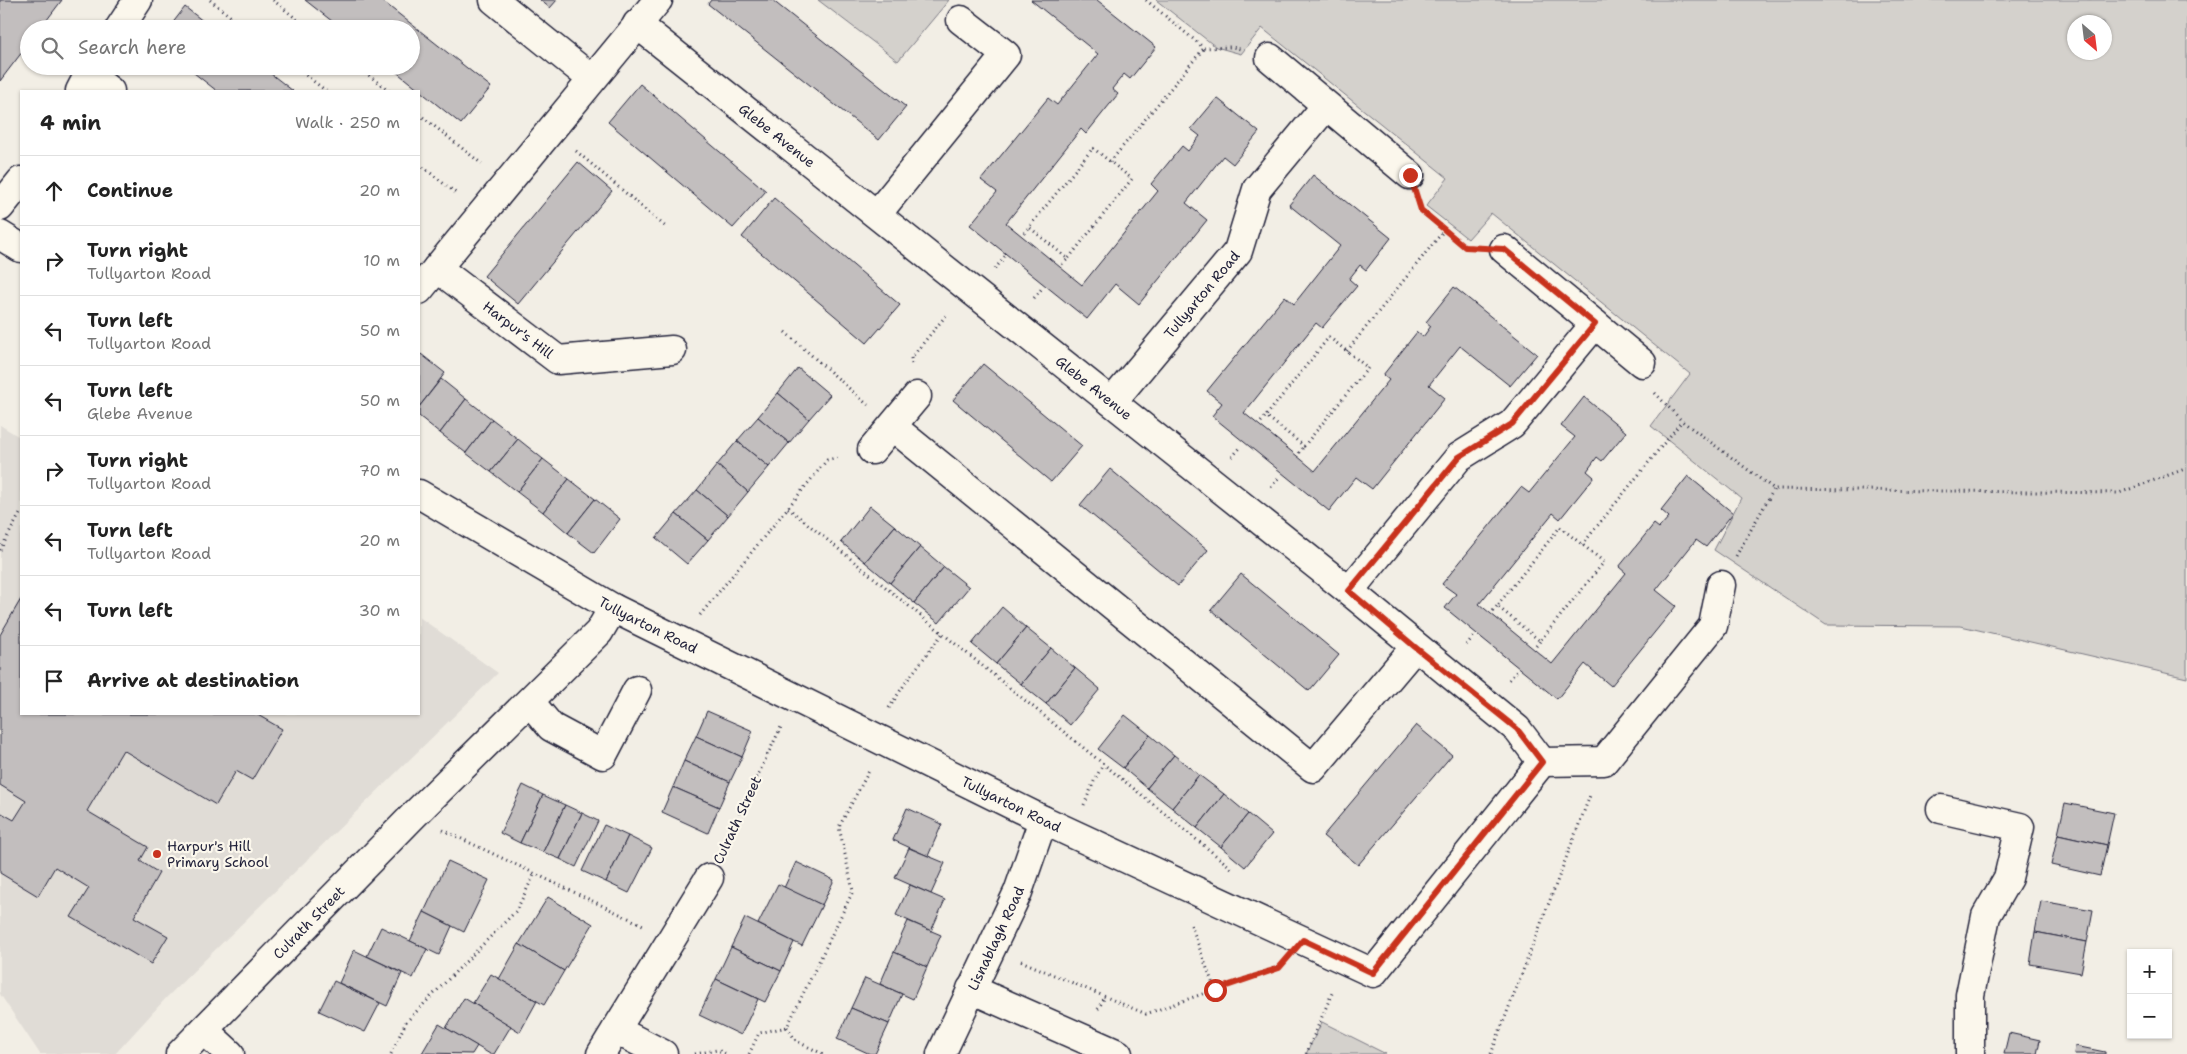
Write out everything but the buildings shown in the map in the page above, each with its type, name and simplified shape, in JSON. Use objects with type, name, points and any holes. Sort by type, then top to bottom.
[{"type":"street","points":[[125,20],[138,0]]},
{"type":"street","points":[[494,0],[592,79]]},
{"type":"street","points":[[420,289],[658,0]]},
{"type":"street","points":[[877,214],[1006,55],[961,20]]},
{"type":"street","name":"Glebe Avenue","points":[[637,24],[1349,591],[1517,729],[1542,762]]},
{"type":"street","points":[[1270,58],[1410,175]]},
{"type":"street","points":[[87,77],[108,90]]},
{"type":"street","name":"Tullyarton Road","points":[[1112,402],[1238,251],[1256,189],[1326,106]]},
{"type":"street","points":[[0,207],[20,182]]},
{"type":"street","points":[[0,235],[20,247]]},
{"type":"street","points":[[1504,249],[1642,363]]},
{"type":"street","name":"Harpur's Hill","points":[[437,268],[558,360],[672,350]]},
{"type":"street","points":[[1349,591],[1459,457],[1512,424],[1595,324]]},
{"type":"street","points":[[872,450],[917,396]]},
{"type":"street","points":[[893,427],[1313,768],[1415,647]]},
{"type":"street","name":"Tullyarton Road","points":[[420,495],[613,608],[1072,834],[1373,973],[1542,762]]},
{"type":"street","points":[[1542,762],[1604,761],[1713,626],[1721,585]]},
{"type":"street","name":"Culrath Street","points":[[180,1054],[413,816],[599,632],[613,608]]},
{"type":"street","points":[[530,702],[551,727],[603,756],[637,690]]},
{"type":"street","points":[[1941,809],[2020,827],[2008,878],[1986,916],[1970,995],[1970,1054]]},
{"type":"street","name":"Lisnablagh Road","points":[[941,1054],[1018,892],[1043,820]]},
{"type":"street","name":"Culrath Street","points":[[601,1054],[709,878]]},
{"type":"street","points":[[971,989],[1118,1054]]},
{"type":"street","points":[[204,1030],[230,1054]]},
{"type":"street","points":[[616,1030],[663,1054]]},
{"type":"path","points":[[210,0],[235,20]]},
{"type":"path","points":[[272,0],[298,20]]},
{"type":"path","points":[[1146,0],[1204,48],[1232,47],[1270,58]]},
{"type":"path","points":[[1110,162],[1204,48]]},
{"type":"path","points":[[306,75],[325,90]]},
{"type":"path","points":[[369,75],[388,90]]},
{"type":"path","points":[[420,115],[506,183]]},
{"type":"path","points":[[551,130],[668,228]]},
{"type":"path","points":[[1024,233],[1093,148],[1132,179],[1062,264]]},
{"type":"path","points":[[420,165],[481,213]]},
{"type":"path","points":[[1410,175],[1421,210],[1465,247],[1504,249]]},
{"type":"path","points":[[1029,227],[1068,259]]},
{"type":"path","points":[[1347,351],[1445,229]]},
{"type":"path","points":[[917,396],[911,358],[969,288]]},
{"type":"path","points":[[785,332],[893,427]]},
{"type":"path","points":[[1261,422],[1329,337],[1368,368],[1299,453]]},
{"type":"path","points":[[1642,363],[1654,392],[1682,421],[1774,490],[2118,493],[2186,469]]},
{"type":"path","points":[[1266,416],[1304,446]]},
{"type":"path","points":[[1582,545],[1682,421]]},
{"type":"path","points":[[680,640],[827,460],[872,450]]},
{"type":"path","points":[[1721,585],[1774,490]]},
{"type":"path","points":[[788,508],[1235,871]]},
{"type":"path","points":[[0,550],[20,514]]},
{"type":"path","points":[[1493,611],[1560,527],[1604,562],[1536,646]]},
{"type":"path","points":[[1497,606],[1540,641]]},
{"type":"path","points":[[787,1027],[853,891],[839,828],[878,739],[906,682],[942,634]]},
{"type":"path","name":"Culrath Street","points":[[709,878],[795,697]]},
{"type":"path","points":[[1491,1054],[1604,761]]},
{"type":"path","points":[[1072,834],[1094,779],[1103,765]]},
{"type":"path","points":[[413,816],[671,938]]},
{"type":"path","points":[[391,1054],[406,1022],[516,911],[535,873]]},
{"type":"path","points":[[1189,888],[1190,920],[1215,990]]},
{"type":"path","points":[[991,948],[1146,1014],[1279,968],[1303,940]]},
{"type":"path","points":[[1306,1054],[1318,1031],[1344,960]]},
{"type":"path","points":[[749,1054],[759,1033],[787,1027]]},
{"type":"path","points":[[787,1027],[796,1041],[823,1054]]},
{"type":"path","points":[[695,1054],[717,1050],[727,1054]]},
{"type":"shaded area","points":[[818,0],[949,0],[898,61]]},
{"type":"shaded area","points":[[1156,0],[2187,0],[2187,678],[1961,626],[1826,625],[1714,550],[1741,498],[1651,426],[1690,374],[1491,213],[1468,239],[1426,206],[1448,178],[1262,28],[1241,54],[1216,47]]},
{"type":"shaded area","name":"Harpur's Hill Primary School","points":[[0,425],[20,437],[20,715],[420,715],[420,618],[498,673],[167,997],[115,1054],[40,1054],[0,994]]},
{"type":"shaded area","points":[[1322,1022],[1386,1054],[1306,1054]]},
{"type":"place","name":"Harpur's Hill Primary School","points":[[157,854]]},
{"type":"route","points":[[1215,990],[1279,968],[1303,940],[1373,973],[1542,762],[1517,729],[1487,707],[1349,591],[1459,457],[1512,424],[1595,324],[1504,249],[1465,247],[1421,210],[1410,175]]}]
